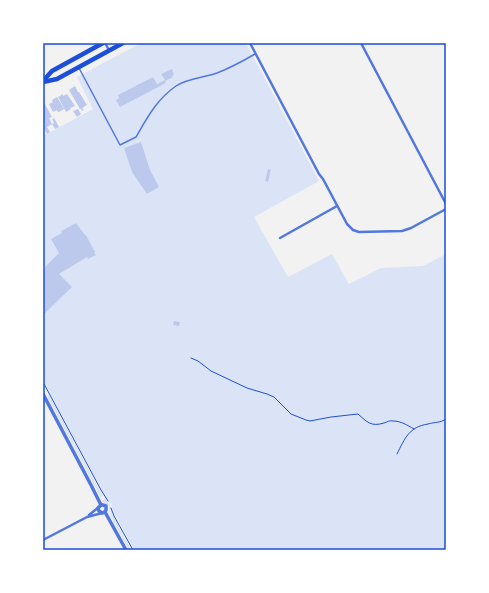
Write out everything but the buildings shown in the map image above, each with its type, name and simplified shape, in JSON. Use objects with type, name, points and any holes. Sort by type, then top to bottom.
[{"type":"highway","points":[[43,82],[52,71],[104,43]]},
{"type":"highway","points":[[43,82],[57,78],[123,43]]},
{"type":"street","points":[[104,43],[109,50]]},
{"type":"street","points":[[250,43],[319,174],[347,224],[353,230],[360,232],[402,231],[411,228],[446,209]]},
{"type":"street","points":[[361,43],[446,204]]},
{"type":"street","points":[[280,238],[337,206]]},
{"type":"street","points":[[43,394],[92,485],[100,506],[99,511],[103,513],[126,550]]},
{"type":"street","points":[[43,540],[87,517],[100,506],[106,506],[106,510],[103,513],[87,517]]},
{"type":"lane","points":[[78,67],[120,145],[136,136],[154,106],[169,91],[190,80],[230,68],[255,54]]},
{"type":"path","points":[[191,358],[198,361],[211,371],[240,385],[274,397],[291,414],[306,420],[310,421],[358,414],[373,425],[391,420],[402,422],[414,429]]},
{"type":"path","points":[[43,382],[102,493],[110,504],[114,516],[133,550]]},
{"type":"path","points":[[397,454],[409,432],[418,426],[438,423],[446,419]]},
{"type":"shaded area","points":[[141,43],[246,43],[319,181],[254,217],[288,277],[332,254],[349,284],[381,268],[423,266],[446,254],[446,550],[134,550],[114,513],[111,504],[106,498],[43,380],[43,136],[93,109],[77,77]]},
{"type":"shaded area","points":[[49,395],[103,496],[101,498],[47,396]]},
{"type":"shaded area","points":[[105,498],[110,505],[112,514],[131,550],[129,550],[111,517],[109,506],[102,501]]}]
